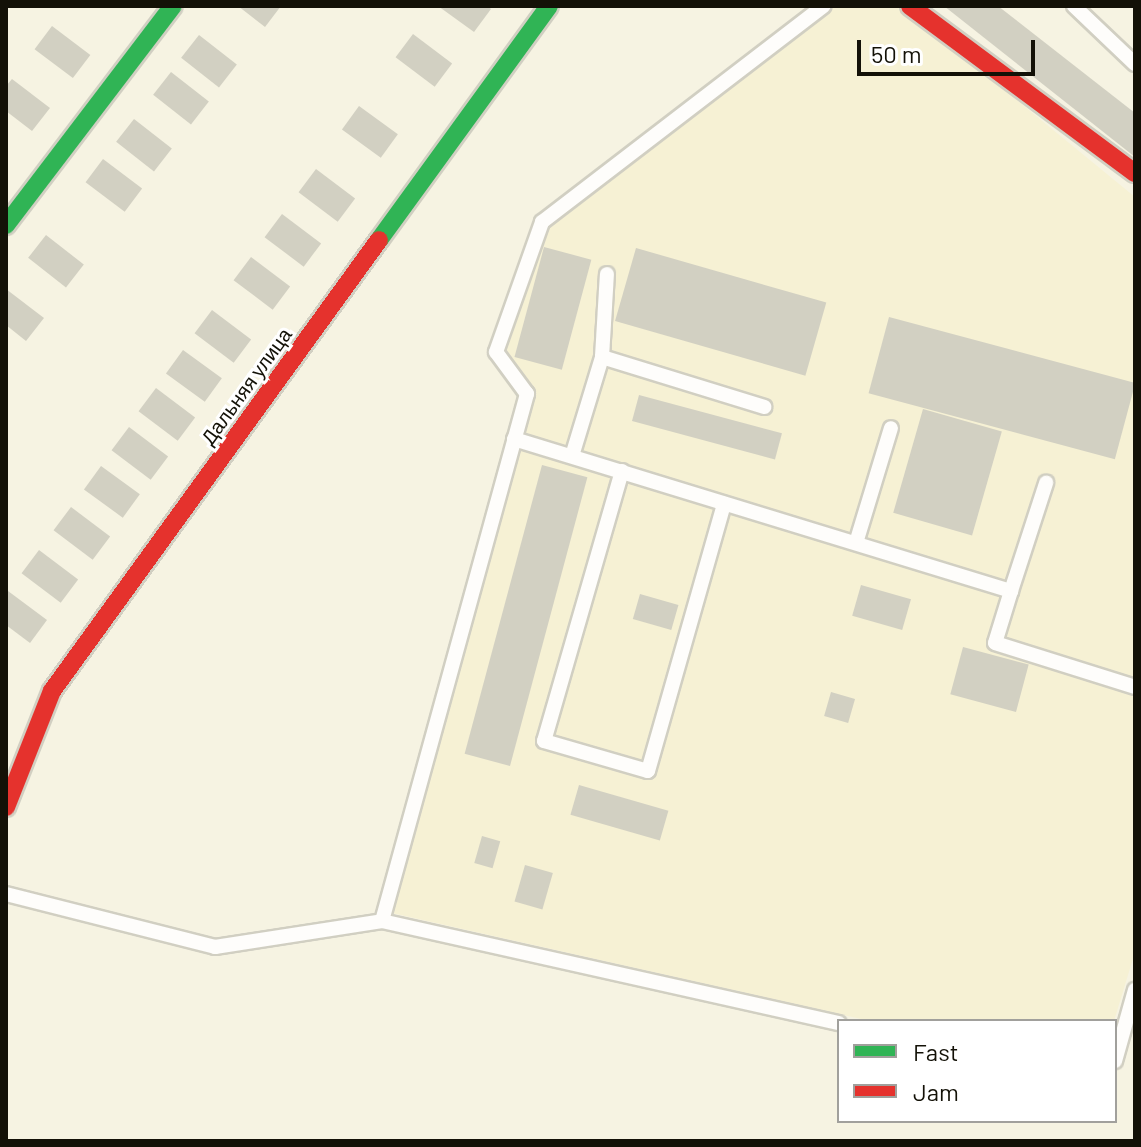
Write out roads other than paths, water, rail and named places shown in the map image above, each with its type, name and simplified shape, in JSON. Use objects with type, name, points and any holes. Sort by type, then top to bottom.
[{"type":"street","points":[[6,225],[173,6]]},
{"type":"street","name":"Дальняя улица","points":[[6,807],[52,691],[549,6]]},
{"type":"street","points":[[910,6],[1135,173]]},
{"type":"lane","points":[[382,921],[527,394],[496,352],[542,222],[824,6]]},
{"type":"lane","points":[[1074,6],[1135,64]]},
{"type":"lane","points":[[572,456],[602,357],[607,274]]},
{"type":"lane","points":[[602,357],[765,407]]},
{"type":"lane","points":[[856,543],[891,428]]},
{"type":"lane","points":[[514,439],[1011,591]]},
{"type":"lane","points":[[622,471],[544,741],[648,771],[724,504]]},
{"type":"lane","points":[[1046,483],[995,643],[1135,687]]},
{"type":"lane","points":[[6,894],[215,947],[382,921],[837,1023]]},
{"type":"lane","points":[[1117,1054],[1135,990]]}]
